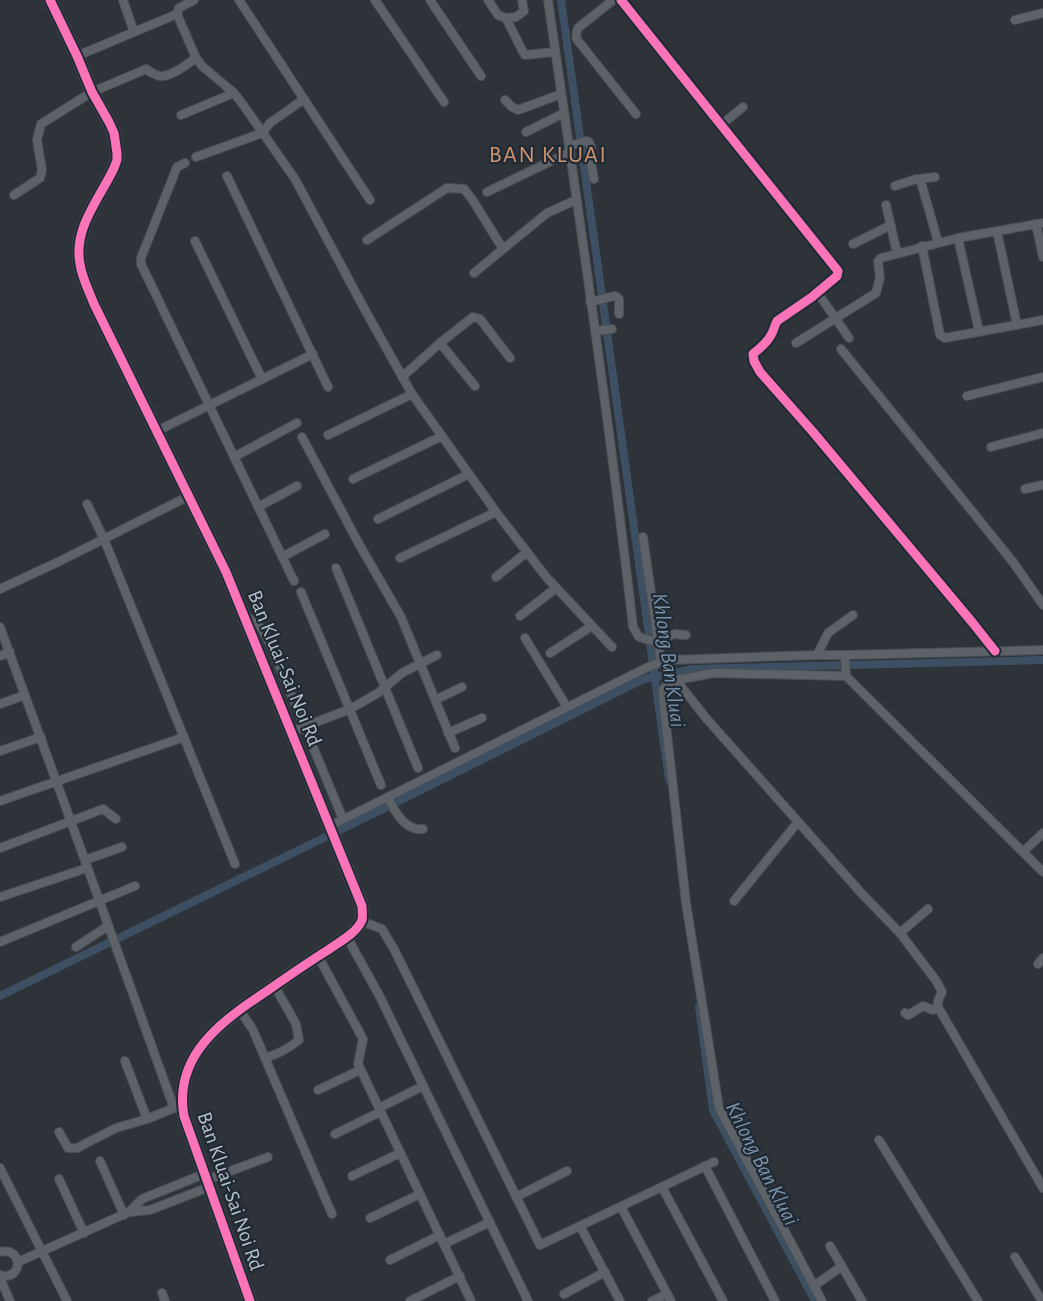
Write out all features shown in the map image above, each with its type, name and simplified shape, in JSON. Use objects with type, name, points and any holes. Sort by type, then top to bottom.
[{"type":"street","name":"Ban Kluai-Sai Noi Rd","points":[[50,0],[92,92],[114,133],[117,153],[117,160],[110,178],[82,231],[78,255],[80,265],[94,304],[226,572],[362,906],[362,921],[346,937],[274,985],[213,1031],[194,1057],[184,1083],[178,1109],[188,1128],[250,1301]]},
{"type":"street","points":[[123,0],[134,32]]},
{"type":"street","points":[[77,56],[134,32],[177,7],[194,0]]},
{"type":"street","points":[[239,0],[370,201]]},
{"type":"street","points":[[375,0],[444,102]]},
{"type":"street","points":[[430,0],[481,76]]},
{"type":"street","points":[[488,0],[498,15],[506,18],[516,17],[524,11],[522,0]]},
{"type":"street","points":[[548,0],[592,301],[633,627],[639,637],[655,640],[675,634],[686,635]]},
{"type":"street","points":[[613,0],[578,28],[576,39],[636,114]]},
{"type":"street","points":[[621,0],[838,271],[837,276],[812,297],[777,321],[766,342],[753,354],[760,372],[813,432],[995,651]]},
{"type":"street","points":[[177,7],[196,58],[208,72],[234,93],[295,179],[412,394],[527,552],[556,588],[612,647]]},
{"type":"street","points":[[1015,20],[1043,13]]},
{"type":"street","points":[[506,18],[525,55],[555,52]]},
{"type":"street","points":[[14,195],[40,178],[42,170],[37,140],[41,124],[92,92],[146,69],[162,76],[172,73],[196,58]]},
{"type":"street","points":[[180,115],[234,93]]},
{"type":"street","points":[[505,100],[518,111],[561,94]]},
{"type":"street","points":[[196,157],[262,133],[270,123],[304,99]]},
{"type":"street","points":[[721,124],[742,107]]},
{"type":"street","points":[[526,132],[564,112]]},
{"type":"street","points":[[487,192],[586,141],[591,147],[590,157],[594,179]]},
{"type":"street","points":[[185,163],[177,167],[141,261],[294,581]]},
{"type":"street","points":[[227,176],[328,387]]},
{"type":"street","points":[[895,186],[916,179],[936,177]]},
{"type":"street","points":[[919,179],[938,242]]},
{"type":"street","points":[[367,240],[447,188],[457,188],[464,189],[472,199],[502,249]]},
{"type":"street","points":[[474,273],[547,213],[576,200]]},
{"type":"street","points":[[886,205],[897,253]]},
{"type":"street","points":[[796,343],[876,293],[880,278],[879,259],[938,242],[1039,223],[1043,257]]},
{"type":"street","points":[[853,244],[891,225]]},
{"type":"street","points":[[998,231],[1017,325]]},
{"type":"street","points":[[958,238],[979,331]]},
{"type":"street","points":[[195,242],[262,380]]},
{"type":"street","points":[[922,246],[940,335],[945,338],[1043,320]]},
{"type":"street","points":[[592,301],[614,296],[619,299],[619,314]]},
{"type":"street","points":[[822,299],[849,338]]},
{"type":"street","points":[[402,377],[473,317],[480,319],[510,358]]},
{"type":"street","points":[[596,331],[610,330]]},
{"type":"street","points":[[440,343],[475,386]]},
{"type":"street","points":[[841,349],[1013,562],[1043,605]]},
{"type":"street","points":[[157,431],[313,354]]},
{"type":"street","points":[[967,396],[1043,377]]},
{"type":"street","points":[[328,435],[412,394]]},
{"type":"street","points":[[234,457],[297,423]]},
{"type":"street","points":[[991,447],[1043,433]]},
{"type":"street","points":[[353,479],[442,436]]},
{"type":"street","points":[[302,437],[401,617],[454,748]]},
{"type":"street","points":[[378,519],[469,474]]},
{"type":"street","points":[[1025,489],[1043,485]]},
{"type":"street","points":[[258,507],[297,486]]},
{"type":"street","points":[[1,589],[189,496]]},
{"type":"street","points":[[87,504],[105,539],[235,864]]},
{"type":"street","points":[[400,558],[496,512]]},
{"type":"street","points":[[282,557],[325,534]]},
{"type":"street","points":[[644,537],[659,663]]},
{"type":"street","points":[[496,577],[527,552]]},
{"type":"street","points":[[336,568],[418,768]]},
{"type":"street","points":[[520,616],[556,588]]},
{"type":"street","points":[[301,592],[381,785]]},
{"type":"street","points":[[244,614],[262,628],[270,644],[343,819]]},
{"type":"street","points":[[817,655],[828,633],[853,615]]},
{"type":"street","points":[[550,653],[592,626]]},
{"type":"street","points":[[0,627],[72,821],[112,938],[178,1109],[116,1128],[72,1149],[68,1148],[59,1132]]},
{"type":"street","points":[[525,638],[567,707]]},
{"type":"street","points":[[332,830],[343,819],[646,668],[670,660],[1043,650]]},
{"type":"street","points":[[0,656],[10,652]]},
{"type":"street","points":[[291,732],[350,709],[378,693],[402,673],[437,655]]},
{"type":"street","points":[[845,657],[846,673],[1043,872]]},
{"type":"street","points":[[822,1301],[719,1108],[686,903],[663,690],[668,683],[676,680],[714,673],[846,673]]},
{"type":"street","points":[[676,680],[706,718],[798,822],[900,933],[940,987],[942,992],[938,1001],[939,1007],[1043,1188]]},
{"type":"street","points":[[435,700],[462,687]]},
{"type":"street","points":[[0,704],[25,695]]},
{"type":"street","points":[[448,733],[482,718]]},
{"type":"street","points":[[0,752],[41,737]]},
{"type":"street","points":[[0,801],[184,737]]},
{"type":"street","points":[[388,798],[395,812],[409,826],[419,830],[423,829]]},
{"type":"street","points":[[0,848],[103,809],[116,819]]},
{"type":"street","points":[[734,901],[798,822]]},
{"type":"street","points":[[1023,852],[1043,833]]},
{"type":"street","points":[[0,897],[86,864],[122,847]]},
{"type":"street","points":[[0,942],[135,886]]},
{"type":"street","points":[[900,933],[928,909]]},
{"type":"street","points":[[362,921],[382,929],[395,951],[540,1245],[714,1162]]},
{"type":"street","points":[[76,947],[108,926]]},
{"type":"street","points":[[346,937],[379,995],[528,1301]]},
{"type":"street","points":[[318,956],[363,1039],[358,1064],[360,1070],[471,1301]]},
{"type":"street","points":[[266,1058],[278,1055],[298,1040],[296,1024],[274,985]]},
{"type":"street","points":[[905,1013],[908,1015],[923,1006],[933,1010],[939,1007]]},
{"type":"street","points":[[239,1010],[253,1030],[266,1058],[332,1214]]},
{"type":"street","points":[[125,1061],[147,1119]]},
{"type":"street","points":[[318,1090],[360,1070]]},
{"type":"street","points":[[335,1134],[423,1086]]},
{"type":"street","points":[[879,1140],[978,1301]]},
{"type":"street","points":[[352,1176],[400,1153]]},
{"type":"street","points":[[127,1214],[142,1199],[207,1180],[268,1157]]},
{"type":"street","points":[[100,1161],[127,1214]]},
{"type":"street","points":[[705,1166],[776,1301]]},
{"type":"street","points":[[0,1168],[67,1301]]},
{"type":"street","points":[[516,1197],[567,1171]]},
{"type":"street","points":[[59,1179],[84,1233]]},
{"type":"street","points":[[18,1262],[127,1214],[150,1210],[207,1180]]},
{"type":"street","points":[[662,1187],[723,1301]]},
{"type":"street","points":[[370,1218],[420,1194]]},
{"type":"street","points":[[621,1207],[669,1297],[652,1301]]},
{"type":"street","points":[[444,1244],[490,1222]]},
{"type":"street","points":[[580,1226],[620,1301]]},
{"type":"street","points":[[390,1260],[440,1235]]},
{"type":"street","points":[[830,1246],[862,1301]]},
{"type":"street","points":[[0,1252],[12,1252],[18,1262],[16,1270],[11,1275],[0,1277],[10,1301]]},
{"type":"street","points":[[1015,1257],[1042,1301]]},
{"type":"street","points":[[814,1286],[842,1266]]},
{"type":"street","points":[[564,1294],[604,1272]]},
{"type":"street","points":[[410,1301],[460,1276]]},
{"type":"waterway","name":"Khlong Ban Kluai","points":[[561,0],[669,780]]},
{"type":"waterway","points":[[0,996],[644,679],[693,669],[1043,660]]},
{"type":"waterway","name":"Khlong Ban Kluai","points":[[699,1007],[713,1110],[815,1301]]},
{"type":"cycle path","points":[[50,0],[92,92],[114,133],[117,153],[114,168],[89,214],[80,238],[80,264],[84,279],[94,304],[226,572],[362,906],[362,920],[352,933],[234,1014],[205,1042],[194,1057],[186,1075],[183,1094],[184,1116],[250,1301]]},
{"type":"cycle path","points":[[621,0],[838,271],[837,276],[812,297],[777,321],[767,340],[753,354],[760,372],[813,432],[995,651]]},
{"type":"district","name":"BAN KLUAI","points":[[548,154]]}]
